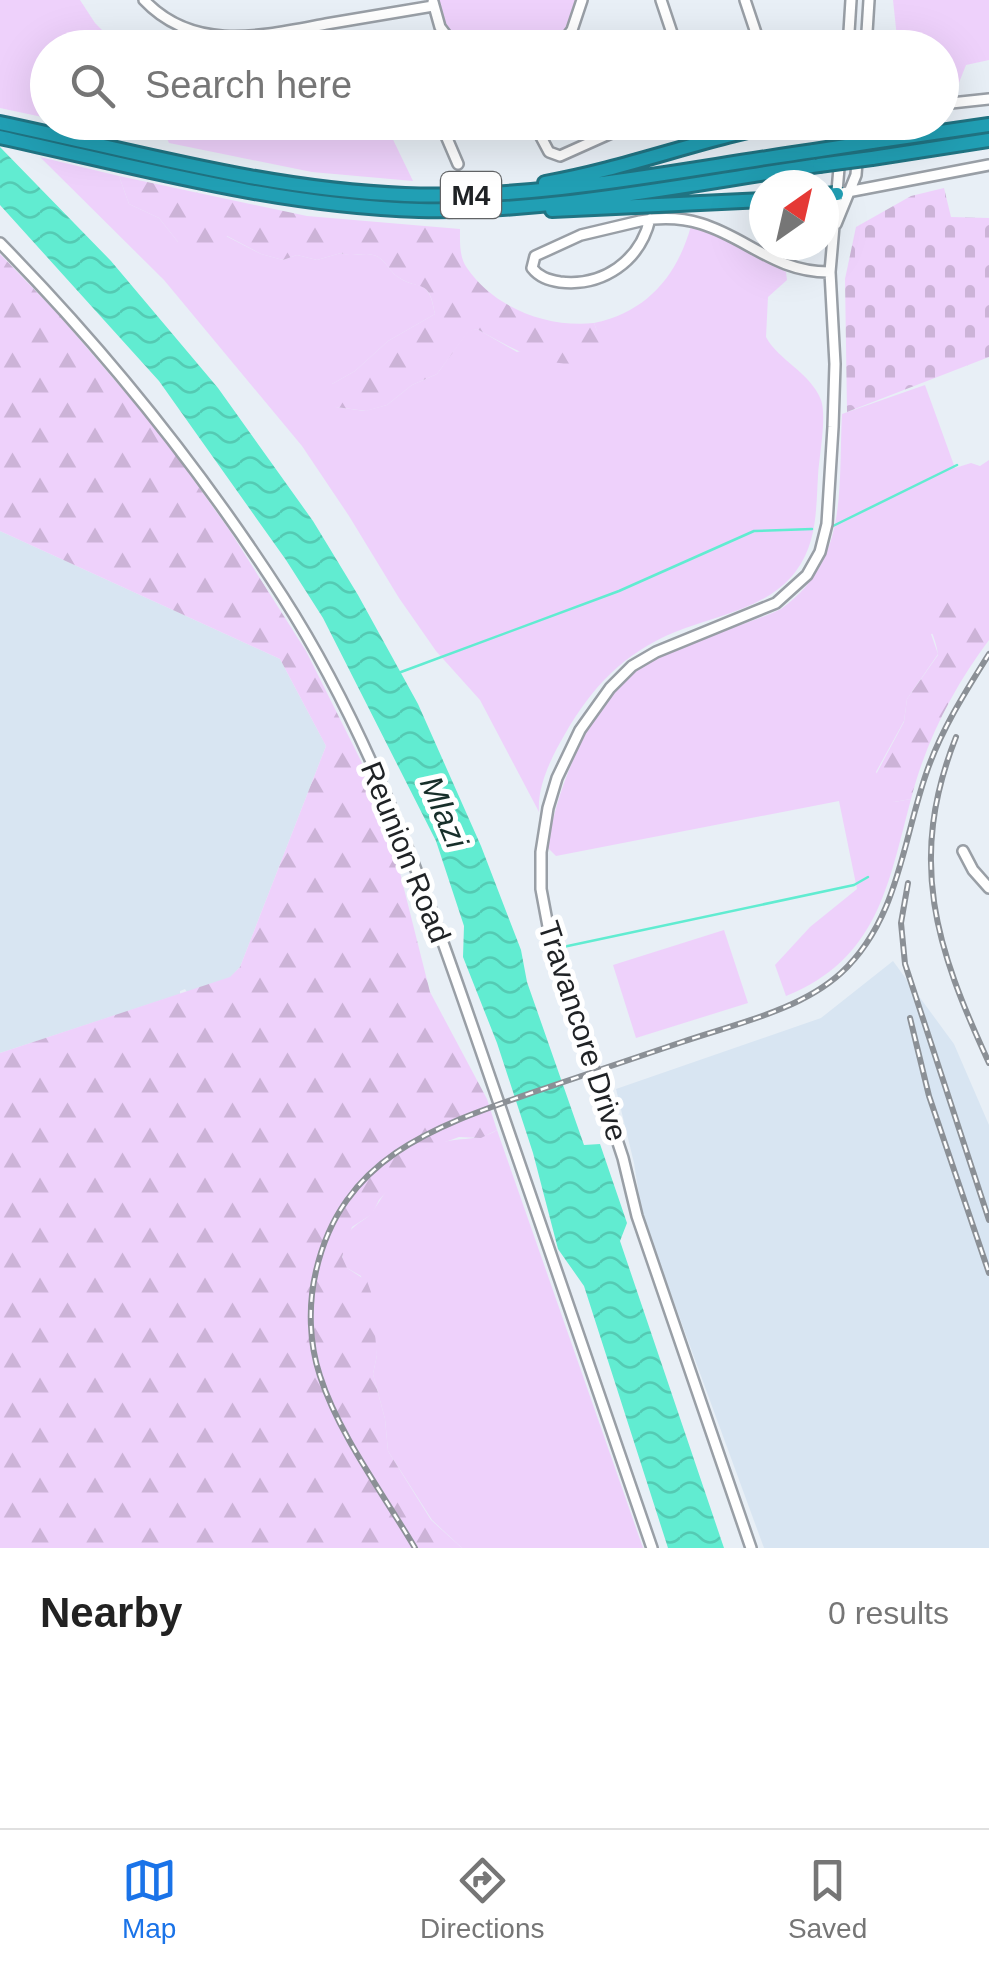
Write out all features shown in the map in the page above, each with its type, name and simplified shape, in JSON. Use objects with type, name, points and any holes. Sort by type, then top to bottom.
[{"type":"highway","name":"M4","points":[[0,123],[30,129]]},
{"type":"highway","name":"M4","points":[[959,131],[989,125]]},
{"type":"highway","name":"M4","points":[[0,137],[262,194],[318,202],[456,210],[543,204],[819,166],[919,140]]},
{"type":"highway","name":"M4","points":[[81,140],[321,188],[422,195],[564,189],[814,151],[989,140]]},
{"type":"highway","points":[[504,194],[630,164],[707,140]]},
{"type":"highway","points":[[456,210],[583,210],[749,201]]},
{"type":"street","points":[[144,0],[182,28],[191,30]]},
{"type":"street","points":[[572,30],[582,0]]},
{"type":"street","points":[[661,0],[671,30]]},
{"type":"street","points":[[745,0],[755,30]]},
{"type":"street","points":[[849,30],[851,0]]},
{"type":"street","points":[[867,30],[869,0]]},
{"type":"street","points":[[294,30],[433,3],[442,30]]},
{"type":"street","points":[[959,103],[989,100]]},
{"type":"street","points":[[448,140],[458,164]]},
{"type":"street","points":[[541,140],[546,149],[560,156],[596,140]]},
{"type":"street","points":[[839,176],[841,140]]},
{"type":"street","points":[[839,193],[856,175],[859,140]]},
{"type":"street","points":[[839,194],[989,165]]},
{"type":"street","points":[[650,219],[644,239],[632,256],[600,277],[579,282],[554,281],[532,268],[535,256],[581,234],[650,219],[672,217],[710,224],[790,267],[830,272]]},
{"type":"street","name":"Reunion Road","points":[[0,243],[103,352],[199,472],[283,597],[336,695],[388,800],[435,918],[652,1548]]},
{"type":"street","name":"Travancore Drive","points":[[751,1548],[637,1216],[623,1158],[550,937],[541,890],[541,852],[557,778],[587,718],[610,688],[632,666],[656,652],[776,603],[816,564],[827,524],[834,427],[831,260]]},
{"type":"street","points":[[962,850],[989,888]]},
{"type":"shaded area","points":[[0,531],[280,659],[326,746],[240,967],[230,978],[187,992],[185,989],[180,994],[0,1053]]},
{"type":"shaded area","points":[[893,961],[954,1044],[989,1125],[989,1548],[764,1548],[642,1215],[616,1089],[821,1018]]},
{"type":"green space","points":[[0,0],[80,0],[102,30],[30,30],[30,114],[0,108]]},
{"type":"green space","points":[[436,0],[576,0],[566,30],[447,30]]},
{"type":"green space","points":[[893,0],[989,0],[989,60],[966,65],[959,82],[959,30],[896,30]]},
{"type":"green space","points":[[168,140],[393,140],[413,181],[312,172]]},
{"type":"green space","points":[[40,157],[119,176],[129,204],[159,218],[178,242],[226,236],[261,254],[283,260],[297,255],[317,260],[341,253],[373,255],[398,277],[426,289],[435,314],[388,341],[355,371],[332,384],[336,407],[365,411],[387,405],[412,385],[437,374],[468,331],[477,329],[517,352],[597,331],[594,323],[630,310],[657,289],[677,261],[691,226],[722,237],[749,252],[749,260],[764,260],[786,272],[787,280],[768,297],[766,337],[810,382],[823,407],[816,514],[808,549],[796,571],[771,594],[657,640],[611,673],[586,701],[555,752],[543,782],[539,812],[480,700],[436,651],[302,446],[164,280]]},
{"type":"green space","points":[[119,176],[307,216],[460,229],[464,264],[492,294],[541,318],[594,323],[597,331],[611,341],[611,358],[557,363],[526,354],[477,329],[468,332],[437,374],[412,385],[387,405],[366,411],[336,407],[327,395],[332,384],[355,371],[388,341],[435,314],[430,294],[398,277],[380,258],[369,254],[341,253],[317,260],[297,255],[283,260],[261,254],[227,236],[223,248],[198,254],[178,242],[159,218],[129,204]]},
{"type":"green space","points":[[944,188],[951,217],[989,218],[989,357],[847,412],[845,279],[856,227],[911,196]]},
{"type":"green space","points":[[0,254],[57,313],[161,434],[230,531],[306,651],[367,773],[396,857],[430,992],[487,1099],[497,1130],[481,1138],[459,1137],[426,1149],[379,1200],[372,1214],[352,1227],[342,1257],[347,1268],[367,1281],[371,1292],[377,1355],[373,1374],[385,1419],[388,1451],[431,1520],[462,1548],[0,1548],[0,1053],[230,977],[240,967],[326,746],[280,659],[0,531]]},
{"type":"green space","points":[[925,385],[955,468],[971,463],[980,466],[989,460],[989,628],[931,634],[938,654],[907,699],[904,721],[876,772],[894,802],[911,799],[886,889],[860,940],[841,962],[786,996],[775,965],[810,927],[857,889],[839,801],[556,856],[547,847],[552,823],[581,743],[611,695],[629,675],[665,652],[781,609],[819,569],[836,522],[842,414]]},
{"type":"green space","points":[[938,588],[989,628],[989,640],[942,716],[911,799],[894,802],[877,793],[873,780],[904,722],[907,699],[938,655],[925,606],[931,589]]},
{"type":"green space","points":[[724,930],[748,1003],[636,1038],[613,965]]},
{"type":"green space","points":[[497,1130],[643,1548],[462,1548],[432,1520],[388,1451],[385,1419],[373,1374],[377,1355],[361,1276],[342,1261],[345,1242],[350,1231],[371,1214],[398,1175],[421,1152],[439,1143]]},
{"type":"water","name":"Mlazi","points":[[0,147],[111,261],[218,388],[313,521],[418,704],[481,846],[521,950],[527,982],[584,1145],[600,1144],[627,1223],[620,1241],[724,1548],[668,1548],[584,1286],[558,1249],[533,1153],[497,1043],[463,957],[464,926],[436,841],[323,618],[159,381],[0,205]]},
{"type":"waterway","points":[[833,526],[957,465]]},
{"type":"waterway","points":[[401,672],[619,591],[754,531],[812,529]]},
{"type":"waterway","points":[[563,947],[854,885],[868,877]]},
{"type":"railway","points":[[415,1548],[338,1420],[314,1350],[313,1284],[329,1232],[347,1200],[370,1174],[427,1134],[531,1093],[786,1007],[841,973],[860,952],[887,905],[932,758],[989,654]]},
{"type":"railway","points":[[956,737],[941,782],[933,824],[934,903],[955,981],[989,1063]]},
{"type":"railway","points":[[908,883],[901,923],[905,964],[989,1220]]},
{"type":"railway","points":[[910,1018],[929,1096],[989,1273]]}]
